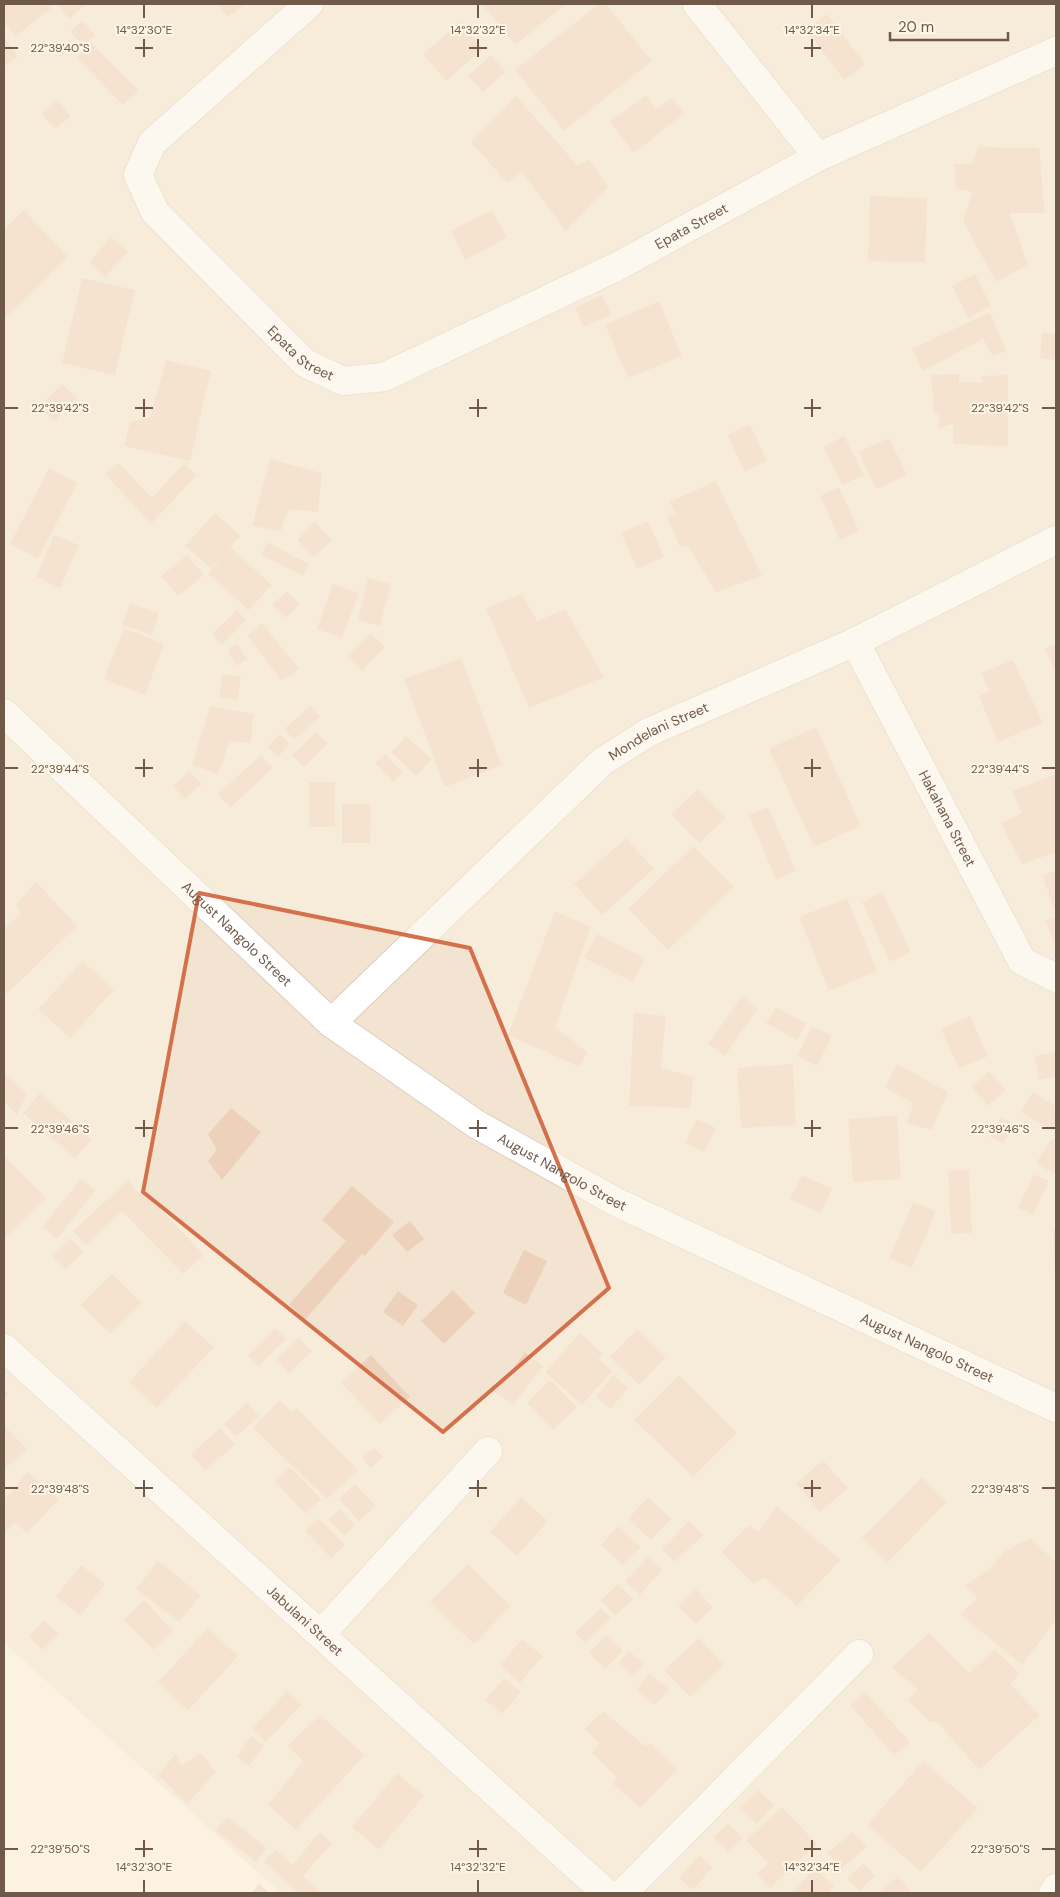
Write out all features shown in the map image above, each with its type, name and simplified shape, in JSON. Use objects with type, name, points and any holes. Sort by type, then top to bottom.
[{"type":"street","name":"Epata Street","points":[[309,4],[152,143],[138,176],[155,212],[298,356],[305,363],[343,381],[384,377],[616,267],[818,157],[1056,50]]},
{"type":"street","points":[[697,4],[818,157]]},
{"type":"street","name":"Mondelani Street","points":[[331,1023],[603,761],[649,732],[854,642],[1056,540]]},
{"type":"street","name":"Hakahana Street","points":[[854,642],[1022,961],[1056,978]]},
{"type":"street","name":"August Nangolo Street","points":[[4,713],[331,1023],[476,1124],[616,1202],[1056,1408]]},
{"type":"street","name":"Jabulani Street","points":[[4,1348],[606,1893]]},
{"type":"street","points":[[321,1634],[488,1451]]},
{"type":"street","points":[[623,1893],[859,1654]]},
{"type":"street","points":[[1053,1893],[1056,1888]]},
{"type":"highlighted area","points":[[199,893],[470,948],[609,1288],[443,1432],[143,1192]]},
{"type":"shaded area","points":[[4,4],[1056,4],[1056,1893],[281,1893],[4,1643]]},
{"type":"building","points":[[4,4],[48,4],[52,8],[16,36],[4,23]]},
{"type":"building","points":[[56,4],[83,4],[84,6],[69,19]]},
{"type":"building","points":[[217,4],[245,4],[228,17]]},
{"type":"building","points":[[482,4],[566,4],[515,45]]},
{"type":"building","points":[[599,4],[606,4],[652,61],[564,131],[515,70]]},
{"type":"building","points":[[827,14],[865,64],[844,80],[806,29]]},
{"type":"building","points":[[83,21],[95,35],[83,46],[70,31]]},
{"type":"building","points":[[460,22],[483,49],[446,81],[423,54]]},
{"type":"building","points":[[4,37],[18,57],[4,67]]},
{"type":"building","points":[[92,43],[139,91],[123,105],[76,57]]},
{"type":"building","points":[[491,55],[506,72],[483,92],[468,76]]},
{"type":"building","points":[[646,95],[656,109],[672,98],[685,113],[634,153],[610,122]]},
{"type":"building","points":[[516,96],[578,166],[589,159],[608,187],[566,231],[522,172],[507,183],[471,142]]},
{"type":"building","points":[[57,100],[71,116],[55,129],[42,114]]},
{"type":"building","points":[[978,147],[1039,148],[1045,213],[1010,213],[1028,265],[996,282],[963,221],[972,192],[956,189],[954,164],[972,164]]},
{"type":"building","points":[[870,196],[927,198],[925,262],[868,261]]},
{"type":"building","points":[[24,210],[68,257],[5,319],[4,229]]},
{"type":"building","points":[[492,210],[507,238],[465,260],[451,231]]},
{"type":"building","points":[[111,237],[128,252],[105,277],[89,262]]},
{"type":"building","points":[[975,274],[991,306],[968,318],[952,286]]},
{"type":"building","points":[[82,278],[135,290],[115,375],[62,363]]},
{"type":"building","points":[[602,295],[611,314],[584,327],[575,308]]},
{"type":"building","points":[[659,301],[682,356],[628,378],[605,325]]},
{"type":"building","points":[[990,312],[1006,351],[993,356],[983,339],[923,371],[912,349]]},
{"type":"building","points":[[1042,333],[1056,334],[1056,360],[1040,358]]},
{"type":"building","points":[[166,360],[211,371],[190,461],[124,446],[130,422],[150,418]]},
{"type":"building","points":[[959,374],[959,382],[983,382],[981,376],[1008,375],[1008,446],[953,444],[953,424],[939,428],[939,414],[934,413],[931,375]]},
{"type":"building","points":[[62,384],[77,398],[55,421],[39,407]]},
{"type":"building","points":[[750,424],[767,461],[745,472],[727,435]]},
{"type":"building","points":[[844,436],[864,475],[842,485],[823,447]]},
{"type":"building","points":[[889,438],[907,475],[876,489],[858,452]]},
{"type":"building","points":[[270,459],[322,473],[318,512],[288,509],[281,531],[252,526]]},
{"type":"building","points":[[119,463],[152,498],[184,463],[197,475],[151,524],[105,474]]},
{"type":"building","points":[[49,468],[77,483],[38,559],[10,544]]},
{"type":"building","points":[[716,481],[762,576],[716,592],[688,546],[680,547],[667,517],[676,514],[669,502]]},
{"type":"building","points":[[839,487],[859,531],[840,540],[820,496]]},
{"type":"building","points":[[215,513],[241,536],[230,547],[272,585],[249,610],[208,574],[226,553],[211,568],[185,546]]},
{"type":"building","points":[[648,521],[664,557],[637,569],[621,533]]},
{"type":"building","points":[[315,522],[332,540],[314,557],[297,540]]},
{"type":"building","points":[[54,535],[79,545],[60,588],[36,577]]},
{"type":"building","points":[[267,542],[309,564],[303,576],[261,555]]},
{"type":"building","points":[[187,555],[204,575],[178,596],[161,576]]},
{"type":"building","points":[[368,578],[391,584],[380,626],[358,620]]},
{"type":"building","points":[[333,584],[359,593],[342,638],[317,629]]},
{"type":"building","points":[[287,591],[300,605],[285,618],[272,605]]},
{"type":"building","points":[[522,594],[537,621],[565,609],[604,677],[529,708],[486,608]]},
{"type":"building","points":[[130,603],[159,613],[152,635],[122,625]]},
{"type":"building","points":[[237,610],[246,620],[222,645],[212,634]]},
{"type":"building","points":[[262,623],[299,669],[282,681],[247,636]]},
{"type":"building","points":[[124,628],[164,644],[145,695],[104,679]]},
{"type":"building","points":[[371,633],[385,647],[362,671],[347,656]]},
{"type":"building","points":[[238,644],[247,659],[236,666],[227,650]]},
{"type":"building","points":[[1056,644],[1056,673],[1045,649]]},
{"type":"building","points":[[461,658],[502,765],[445,787],[404,679]]},
{"type":"building","points":[[1013,660],[1043,723],[998,742],[979,696],[990,691],[981,673]]},
{"type":"building","points":[[222,674],[241,677],[238,700],[219,697]]},
{"type":"building","points":[[210,706],[253,714],[251,743],[230,741],[218,774],[192,765]]},
{"type":"building","points":[[310,706],[320,717],[294,740],[284,729]]},
{"type":"building","points":[[816,727],[861,826],[814,847],[769,749]]},
{"type":"building","points":[[316,732],[328,743],[304,767],[292,755]]},
{"type":"building","points":[[280,734],[290,744],[278,757],[267,747]]},
{"type":"building","points":[[406,736],[432,759],[416,776],[391,752]]},
{"type":"building","points":[[385,754],[403,773],[393,782],[375,763]]},
{"type":"building","points":[[261,755],[273,768],[230,808],[218,794]]},
{"type":"building","points":[[189,771],[202,784],[185,799],[173,786]]},
{"type":"building","points":[[1056,774],[1056,857],[1054,853],[1022,864],[1001,823],[1022,813],[1012,791]]},
{"type":"building","points":[[309,782],[335,782],[335,827],[309,827]]},
{"type":"building","points":[[698,789],[726,818],[699,843],[671,814]]},
{"type":"building","points":[[342,804],[371,804],[370,843],[342,843]]},
{"type":"building","points":[[768,807],[796,871],[776,880],[749,815]]},
{"type":"building","points":[[626,838],[654,869],[602,915],[574,884]]},
{"type":"building","points":[[693,846],[734,887],[668,950],[628,909]]},
{"type":"building","points":[[1056,870],[1056,914],[1042,876]]},
{"type":"building","points":[[36,881],[77,926],[7,994],[4,991],[4,926],[6,927],[21,913],[16,905]]},
{"type":"building","points":[[882,892],[911,952],[890,962],[862,902]]},
{"type":"building","points":[[847,898],[877,971],[829,991],[799,917]]},
{"type":"building","points":[[555,911],[591,927],[555,1027],[587,1052],[580,1067],[508,1035]]},
{"type":"building","points":[[1056,917],[1056,947],[1045,920]]},
{"type":"building","points":[[597,934],[645,958],[633,982],[584,958]]},
{"type":"building","points":[[83,961],[114,990],[70,1038],[38,1009]]},
{"type":"building","points":[[742,996],[758,1008],[725,1056],[708,1044]]},
{"type":"building","points":[[776,1007],[806,1023],[797,1040],[766,1023]]},
{"type":"building","points":[[634,1013],[666,1016],[661,1068],[693,1077],[691,1108],[629,1106]]},
{"type":"building","points":[[970,1016],[988,1056],[959,1069],[941,1029]]},
{"type":"building","points":[[812,1026],[832,1036],[817,1066],[797,1056]]},
{"type":"building","points":[[1055,1052],[1056,1076],[1039,1080],[1034,1056]]},
{"type":"building","points":[[793,1064],[796,1125],[741,1128],[737,1068]]},
{"type":"building","points":[[897,1064],[948,1092],[932,1130],[907,1123],[913,1104],[885,1087]]},
{"type":"building","points":[[4,1071],[27,1094],[17,1115],[4,1102]]},
{"type":"building","points":[[989,1071],[1006,1090],[988,1106],[971,1087]]},
{"type":"building","points":[[1033,1092],[1056,1106],[1056,1126],[1053,1131],[1021,1112]]},
{"type":"building","points":[[40,1093],[92,1139],[75,1158],[23,1113]]},
{"type":"building","points":[[231,1108],[261,1132],[222,1180],[208,1161],[217,1150],[208,1134]]},
{"type":"building","points":[[897,1115],[901,1179],[853,1182],[848,1119]]},
{"type":"building","points":[[1001,1117],[1014,1123],[1004,1143],[990,1137]]},
{"type":"building","points":[[697,1119],[716,1128],[704,1152],[685,1143]]},
{"type":"building","points":[[1052,1138],[1056,1140],[1056,1171],[1054,1174],[1036,1163]]},
{"type":"building","points":[[4,1155],[46,1198],[4,1239]]},
{"type":"building","points":[[969,1170],[972,1233],[951,1234],[948,1171]]},
{"type":"building","points":[[1034,1174],[1049,1181],[1033,1215],[1018,1208]]},
{"type":"building","points":[[802,1175],[832,1189],[821,1213],[790,1199]]},
{"type":"building","points":[[81,1179],[96,1190],[57,1239],[42,1227]]},
{"type":"building","points":[[128,1180],[139,1193],[142,1190],[204,1255],[183,1274],[122,1211],[86,1245],[73,1231]]},
{"type":"building","points":[[352,1186],[394,1222],[365,1256],[362,1254],[305,1320],[289,1304],[346,1241],[322,1220]]},
{"type":"building","points":[[913,1202],[936,1211],[912,1268],[889,1259]]},
{"type":"building","points":[[410,1221],[424,1239],[407,1252],[392,1235]]},
{"type":"building","points":[[1053,1229],[1056,1229],[1056,1279],[1055,1279]]},
{"type":"building","points":[[70,1238],[84,1252],[65,1269],[52,1256]]},
{"type":"building","points":[[524,1250],[547,1261],[526,1305],[503,1293]]},
{"type":"building","points":[[112,1274],[142,1303],[110,1334],[81,1305]]},
{"type":"building","points":[[453,1290],[475,1313],[444,1344],[421,1321]]},
{"type":"building","points":[[398,1291],[418,1305],[403,1326],[383,1312]]},
{"type":"building","points":[[185,1321],[214,1347],[157,1408],[129,1382]]},
{"type":"building","points":[[275,1328],[286,1339],[259,1366],[248,1355]]},
{"type":"building","points":[[637,1329],[666,1357],[639,1385],[610,1357]]},
{"type":"building","points":[[580,1333],[603,1354],[598,1359],[612,1371],[582,1405],[545,1372]]},
{"type":"building","points":[[299,1338],[312,1351],[289,1373],[276,1359]]},
{"type":"building","points":[[525,1353],[543,1366],[513,1405],[495,1392]]},
{"type":"building","points":[[371,1355],[410,1397],[380,1424],[341,1383]]},
{"type":"building","points":[[613,1375],[628,1388],[611,1409],[596,1397]]},
{"type":"building","points":[[679,1375],[737,1433],[693,1477],[634,1420]]},
{"type":"building","points":[[550,1380],[577,1407],[553,1430],[527,1403]]},
{"type":"building","points":[[4,1389],[9,1395],[4,1399]]},
{"type":"building","points":[[280,1400],[291,1412],[297,1408],[358,1470],[327,1499],[253,1428]]},
{"type":"building","points":[[247,1403],[259,1416],[236,1437],[224,1424]]},
{"type":"building","points":[[4,1425],[27,1449],[4,1470]]},
{"type":"building","points":[[220,1428],[235,1445],[205,1470],[191,1454]]},
{"type":"building","points":[[374,1448],[383,1457],[371,1468],[362,1458]]},
{"type":"building","points":[[823,1460],[848,1488],[820,1512],[796,1484]]},
{"type":"building","points":[[290,1467],[321,1499],[306,1514],[275,1482]]},
{"type":"building","points":[[27,1472],[59,1499],[27,1533],[15,1523],[4,1534],[4,1500]]},
{"type":"building","points":[[922,1477],[947,1502],[887,1563],[862,1538]]},
{"type":"building","points":[[355,1484],[376,1506],[359,1521],[339,1499]]},
{"type":"building","points":[[521,1497],[548,1521],[517,1556],[490,1532]]},
{"type":"building","points":[[648,1497],[671,1519],[651,1540],[628,1519]]},
{"type":"building","points":[[777,1506],[841,1560],[797,1606],[765,1578],[753,1583],[722,1552],[749,1525],[758,1532]]},
{"type":"building","points":[[339,1509],[355,1525],[345,1536],[329,1520]]},
{"type":"building","points":[[318,1518],[345,1545],[331,1558],[305,1531]]},
{"type":"building","points":[[689,1521],[703,1535],[675,1562],[662,1549]]},
{"type":"building","points":[[618,1526],[641,1547],[623,1565],[601,1545]]},
{"type":"building","points":[[1030,1538],[1056,1562],[1056,1620],[1022,1665],[960,1614],[977,1598],[965,1586],[989,1569],[1004,1552]]},
{"type":"building","points":[[648,1557],[662,1570],[640,1595],[625,1581]]},
{"type":"building","points":[[158,1561],[201,1595],[179,1622],[136,1589]]},
{"type":"building","points":[[468,1564],[511,1606],[474,1644],[430,1602]]},
{"type":"building","points":[[81,1565],[105,1584],[80,1616],[56,1596]]},
{"type":"building","points":[[618,1584],[633,1599],[615,1616],[601,1600]]},
{"type":"building","points":[[696,1589],[713,1608],[696,1624],[678,1606]]},
{"type":"building","points":[[144,1600],[173,1631],[153,1650],[124,1620]]},
{"type":"building","points":[[601,1608],[611,1618],[585,1643],[575,1633]]},
{"type":"building","points":[[44,1620],[59,1634],[43,1650],[29,1637]]},
{"type":"building","points":[[208,1628],[238,1656],[188,1711],[158,1682]]},
{"type":"building","points":[[929,1633],[969,1673],[995,1649],[1019,1673],[1011,1685],[1040,1715],[979,1770],[938,1723],[928,1721],[907,1699],[918,1690],[892,1667]]},
{"type":"building","points":[[606,1635],[623,1651],[605,1669],[589,1653]]},
{"type":"building","points":[[699,1638],[724,1665],[690,1697],[664,1670]]},
{"type":"building","points":[[522,1639],[543,1656],[520,1683],[500,1665]]},
{"type":"building","points":[[628,1651],[645,1663],[634,1676],[618,1664]]},
{"type":"building","points":[[650,1674],[669,1689],[655,1705],[636,1690]]},
{"type":"building","points":[[504,1678],[521,1692],[502,1714],[485,1700]]},
{"type":"building","points":[[287,1691],[302,1704],[266,1742],[252,1728]]},
{"type":"building","points":[[865,1692],[910,1742],[894,1756],[850,1705]]},
{"type":"building","points":[[603,1711],[645,1746],[651,1743],[677,1770],[640,1808],[613,1784],[616,1777],[592,1753],[599,1744],[585,1729]]},
{"type":"building","points":[[320,1715],[365,1755],[296,1830],[268,1805],[303,1761],[287,1746]]},
{"type":"building","points":[[251,1736],[264,1746],[249,1766],[237,1756]]},
{"type":"building","points":[[176,1753],[181,1766],[201,1753],[216,1772],[187,1804],[158,1775]]},
{"type":"building","points":[[923,1761],[978,1808],[921,1872],[867,1825]]},
{"type":"building","points":[[397,1773],[424,1796],[379,1850],[352,1827]]},
{"type":"building","points":[[758,1790],[774,1805],[757,1824],[740,1808]]},
{"type":"building","points":[[782,1807],[817,1844],[770,1888],[757,1874],[768,1863],[746,1840]]},
{"type":"building","points":[[227,1817],[267,1848],[256,1862],[216,1831]]},
{"type":"building","points":[[728,1823],[743,1838],[728,1852],[714,1837]]},
{"type":"building","points":[[320,1832],[332,1843],[303,1876],[321,1893],[298,1893],[264,1862],[276,1849],[292,1865]]},
{"type":"building","points":[[853,1832],[867,1847],[841,1869],[827,1853]]},
{"type":"building","points":[[699,1855],[713,1867],[693,1890],[679,1878]]},
{"type":"building","points":[[864,1863],[875,1876],[859,1891],[847,1878]]},
{"type":"building","points":[[815,1868],[834,1886],[828,1893],[791,1893]]},
{"type":"building","points":[[898,1876],[910,1890],[907,1893],[879,1893]]},
{"type":"building","points":[[259,1884],[270,1893],[252,1893]]}]
